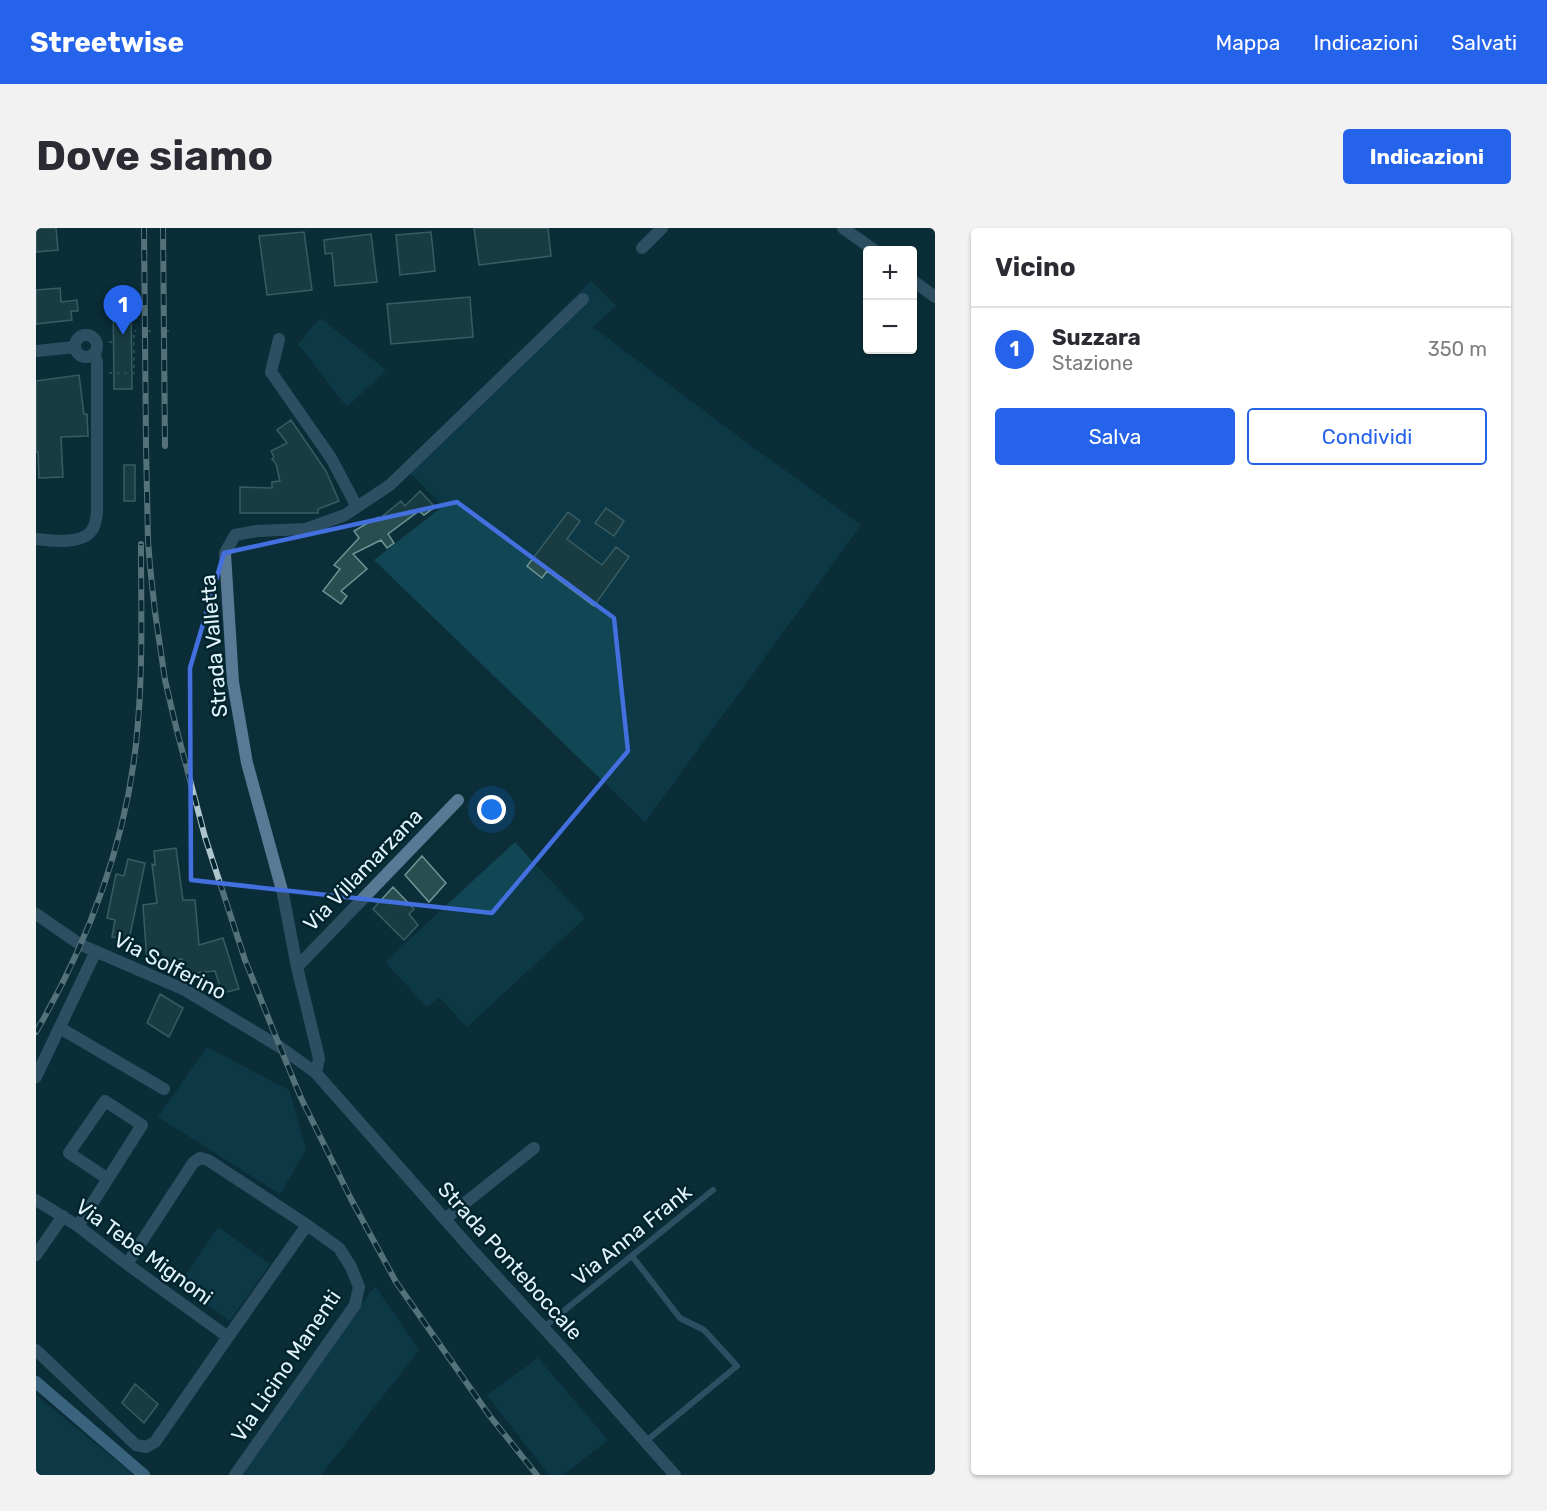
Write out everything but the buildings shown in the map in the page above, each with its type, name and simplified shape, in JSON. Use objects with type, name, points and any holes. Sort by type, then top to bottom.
[{"type":"street","points":[[642,248],[662,228]]},
{"type":"street","points":[[848,230],[869,246]]},
{"type":"street","points":[[917,284],[935,297]]},
{"type":"street","name":"Strada Valletta","points":[[316,1073],[318,1054],[282,894],[244,751],[233,682],[225,553],[235,535],[257,531],[306,529],[345,515],[390,485],[583,299]]},
{"type":"street","points":[[86,335],[93,338],[98,347],[95,354],[84,358],[78,354],[75,343],[79,337],[86,335]]},
{"type":"street","points":[[279,339],[271,372],[331,458],[357,507]]},
{"type":"street","points":[[36,351],[75,347]]},
{"type":"street","points":[[36,539],[73,540],[85,536],[92,530],[96,521],[98,363],[95,354]]},
{"type":"street","name":"Via Villamarzana","points":[[297,967],[458,800]]},
{"type":"street","name":"Via Solferino","points":[[36,914],[81,945],[185,990],[280,1047],[316,1073]]},
{"type":"street","points":[[36,1077],[96,951]]},
{"type":"street","points":[[60,1028],[164,1089]]},
{"type":"street","name":"Strada Ponteboccale","points":[[316,1073],[675,1475]]},
{"type":"street","points":[[78,1226],[108,1179],[142,1125],[105,1101],[69,1153],[108,1179]]},
{"type":"street","points":[[445,1220],[534,1148]]},
{"type":"street","name":"Via Licino Manenti","points":[[127,1264],[193,1163],[200,1158],[208,1160],[339,1248],[351,1267],[360,1287],[355,1305],[235,1475]]},
{"type":"street","name":"Via Tebe Mignoni","points":[[36,1200],[78,1226],[228,1337]]},
{"type":"street","points":[[36,1255],[63,1216]]},
{"type":"street","points":[[36,1350],[136,1445],[146,1447],[155,1443],[307,1225]]},
{"type":"street","points":[[36,1382],[144,1475]]},
{"type":"lane","name":"Via Anna Frank","points":[[543,1328],[713,1190]]},
{"type":"lane","points":[[632,1256],[680,1318],[704,1330],[737,1366],[645,1442]]},
{"type":"path","points":[[98,374],[134,373],[132,342],[134,331],[136,331]]},
{"type":"path","points":[[148,331],[154,331]]},
{"type":"path","points":[[166,331],[171,331]]},
{"type":"highlighted area","points":[[457,502],[614,618],[628,751],[492,913],[191,880],[190,668],[224,553]]},
{"type":"shaded area","points":[[591,281],[616,306],[593,327],[861,525],[645,822],[374,560],[443,506],[402,465]]},
{"type":"shaded area","points":[[320,318],[386,370],[347,407],[298,344]]},
{"type":"shaded area","points":[[515,842],[585,918],[467,1027],[439,997],[427,1007],[385,962]]},
{"type":"shaded area","points":[[207,1047],[289,1090],[306,1150],[280,1194],[158,1117]]},
{"type":"shaded area","points":[[218,1227],[270,1264],[230,1321],[179,1285]]},
{"type":"shaded area","points":[[375,1286],[419,1350],[321,1475],[237,1475]]},
{"type":"shaded area","points":[[538,1358],[608,1440],[563,1475],[549,1475],[487,1395]]},
{"type":"shaded area","points":[[36,1395],[134,1475],[36,1475]]},
{"type":"railway","points":[[144,228],[146,446],[150,566],[165,680],[205,837],[245,960],[280,1047],[301,1098],[351,1199],[396,1282],[489,1415],[537,1475]]},
{"type":"railway","points":[[163,228],[165,446]]},
{"type":"railway","points":[[36,1032],[56,996],[90,921],[105,883],[126,804],[134,763],[140,700],[141,544]]},
{"type":"place","name":"Suzzara","points":[[123,335]]}]
